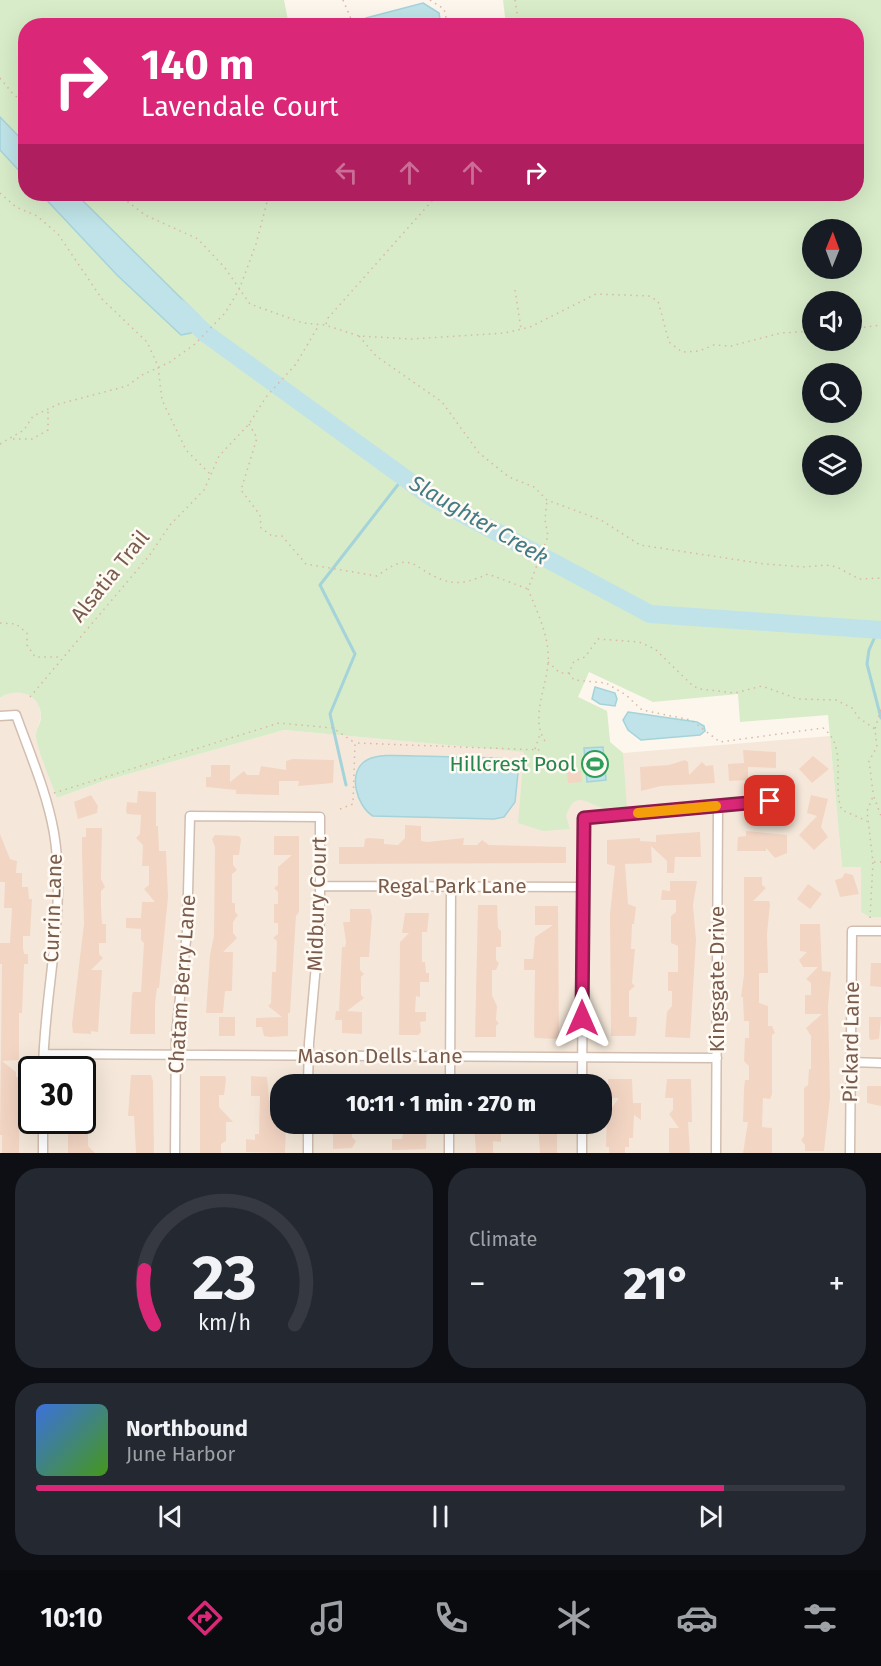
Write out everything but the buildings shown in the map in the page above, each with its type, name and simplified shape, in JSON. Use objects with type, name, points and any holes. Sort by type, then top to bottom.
[{"type":"street","name":"Currin Lane","points":[[0,716],[16,716],[45,796],[56,856],[55,931],[44,1054]]},
{"type":"street","points":[[582,1074],[584,818],[770,801]]},
{"type":"street","name":"Kingsgate Drive","points":[[716,1153],[718,806]]},
{"type":"street","name":"Midbury Court","points":[[190,816],[320,817],[320,886],[309,1074]]},
{"type":"street","name":"Chatam Berry Lane","points":[[176,1153],[176,1055],[187,931],[190,816]]},
{"type":"street","name":"Regal Park Lane","points":[[320,886],[583,887]]},
{"type":"street","points":[[450,886],[450,1074]]},
{"type":"street","name":"Pickard Lane","points":[[850,1153],[852,931],[881,931]]},
{"type":"street","name":"Mason Dells Lane","points":[[44,1054],[717,1058]]},
{"type":"street","points":[[850,1062],[881,1063]]},
{"type":"street","points":[[43,1134],[43,1153]]},
{"type":"street","points":[[308,1134],[308,1153]]},
{"type":"street","points":[[449,1134],[449,1153]]},
{"type":"street","points":[[582,1134],[582,1153]]},
{"type":"path","points":[[343,0],[351,18]]},
{"type":"path","points":[[430,0],[444,9],[446,18]]},
{"type":"path","points":[[515,0],[518,18]]},
{"type":"path","points":[[0,78],[18,98]]},
{"type":"path","points":[[0,193],[16,207],[37,216],[58,234],[102,299],[147,342],[158,366],[162,400],[186,450],[211,474]]},
{"type":"path","points":[[127,201],[145,215],[198,239],[225,268],[246,301],[303,323],[325,325],[359,336],[381,339],[444,338],[521,330],[591,294],[608,293],[649,296],[658,301],[669,342],[682,352],[699,351],[714,345],[731,346],[789,332],[802,331]]},
{"type":"path","points":[[0,444],[12,439],[30,424],[33,416],[48,409],[127,386],[158,366],[170,362],[195,344],[218,320],[239,290],[256,244],[268,201]]},
{"type":"path","points":[[325,325],[328,318],[432,201]]},
{"type":"path","points":[[515,290],[521,330]]},
{"type":"path","name":"Alsatia Trail","points":[[30,697],[61,657],[149,556],[193,498],[204,490],[219,456],[249,424],[266,397],[296,364],[319,324]]},
{"type":"path","points":[[862,328],[881,325]]},
{"type":"path","points":[[359,336],[376,357],[442,402],[479,453],[509,477],[534,487],[547,500],[571,511],[595,517],[640,545],[765,564],[805,567],[826,565],[837,567],[859,579],[881,578]]},
{"type":"path","points":[[12,439],[32,439],[48,430],[48,409]]},
{"type":"path","points":[[249,424],[257,438],[241,490],[260,515],[261,528],[272,536],[282,536],[306,564],[377,576],[395,563],[416,563],[444,581],[469,583],[488,574],[528,590]]},
{"type":"path","points":[[534,750],[540,734],[540,707],[548,662],[545,635],[528,590],[548,536],[545,520],[547,500]]},
{"type":"path","points":[[0,623],[16,624],[27,633],[27,645],[35,657],[61,657]]},
{"type":"path","points":[[569,673],[574,661],[585,657],[598,639],[639,642],[655,649],[693,686],[735,693],[762,686],[798,699],[836,700],[852,708],[859,718],[874,729]]},
{"type":"path","points":[[548,662],[560,673],[569,673]]},
{"type":"path","points":[[569,673],[574,680],[606,683],[626,695],[642,710],[691,720],[720,742],[823,728],[835,742],[839,776],[838,802],[842,810],[867,821]]},
{"type":"path","points":[[881,709],[874,729],[877,747],[869,760],[874,803],[881,816]]},
{"type":"path","points":[[54,793],[107,774],[279,723],[333,728],[355,743],[542,750]]},
{"type":"path","points":[[540,734],[545,741]]},
{"type":"path","points":[[340,809],[353,804],[355,743]]},
{"type":"path","points":[[870,918],[873,862],[867,811],[873,794]]},
{"type":"path","points":[[873,862],[881,862]]},
{"type":"shaded area","points":[[554,686],[607,711],[610,742],[623,753],[830,736],[842,867],[861,867],[861,912],[869,917],[881,917],[881,1153],[0,1153],[0,698],[11,692],[22,692],[32,697],[39,705],[41,717],[36,732],[57,798],[104,781],[284,730],[539,753]]},
{"type":"green space","points":[[0,0],[284,0],[288,18],[18,18],[18,201],[864,201],[864,18],[505,18],[503,0],[881,0],[881,917],[869,917],[861,912],[861,867],[842,867],[828,715],[740,722],[738,694],[653,702],[589,672],[578,697],[607,711],[610,742],[623,753],[627,807],[605,809],[586,801],[577,800],[569,808],[566,816],[570,829],[543,831],[518,823],[524,752],[284,730],[104,781],[57,798],[37,741],[36,732],[41,717],[40,709],[33,698],[27,694],[14,693],[0,698]]},
{"type":"water","points":[[423,3],[439,13],[440,18],[366,18]]},
{"type":"water","points":[[0,117],[18,136],[18,169],[0,150]]},
{"type":"water","points":[[48,201],[83,201],[200,317],[191,333],[181,335],[117,275]]},
{"type":"water","points":[[595,687],[615,693],[617,699],[615,706],[600,704],[592,699]]},
{"type":"water","points":[[628,712],[697,722],[704,726],[705,731],[700,735],[641,740],[628,730],[623,720]]},
{"type":"water","name":"Hillcrest Pool","points":[[603,747],[606,780],[587,782],[584,748]]},
{"type":"water","points":[[378,756],[500,758],[510,761],[518,773],[515,802],[504,817],[494,819],[373,816],[362,805],[356,789],[355,780],[361,765]]},
{"type":"waterway","name":"Slaughter Creek","points":[[179,308],[205,333],[431,497],[650,614],[881,630]]},
{"type":"waterway","points":[[346,785],[330,714],[355,654],[320,585],[404,477]]},
{"type":"waterway","points":[[878,630],[869,650],[867,664],[881,718]]},
{"type":"slow traffic","points":[[638,813],[716,806]]},
{"type":"place","name":"Hillcrest Pool","points":[[595,764]]},
{"type":"route","points":[[582,1018],[584,818],[770,801]]}]
